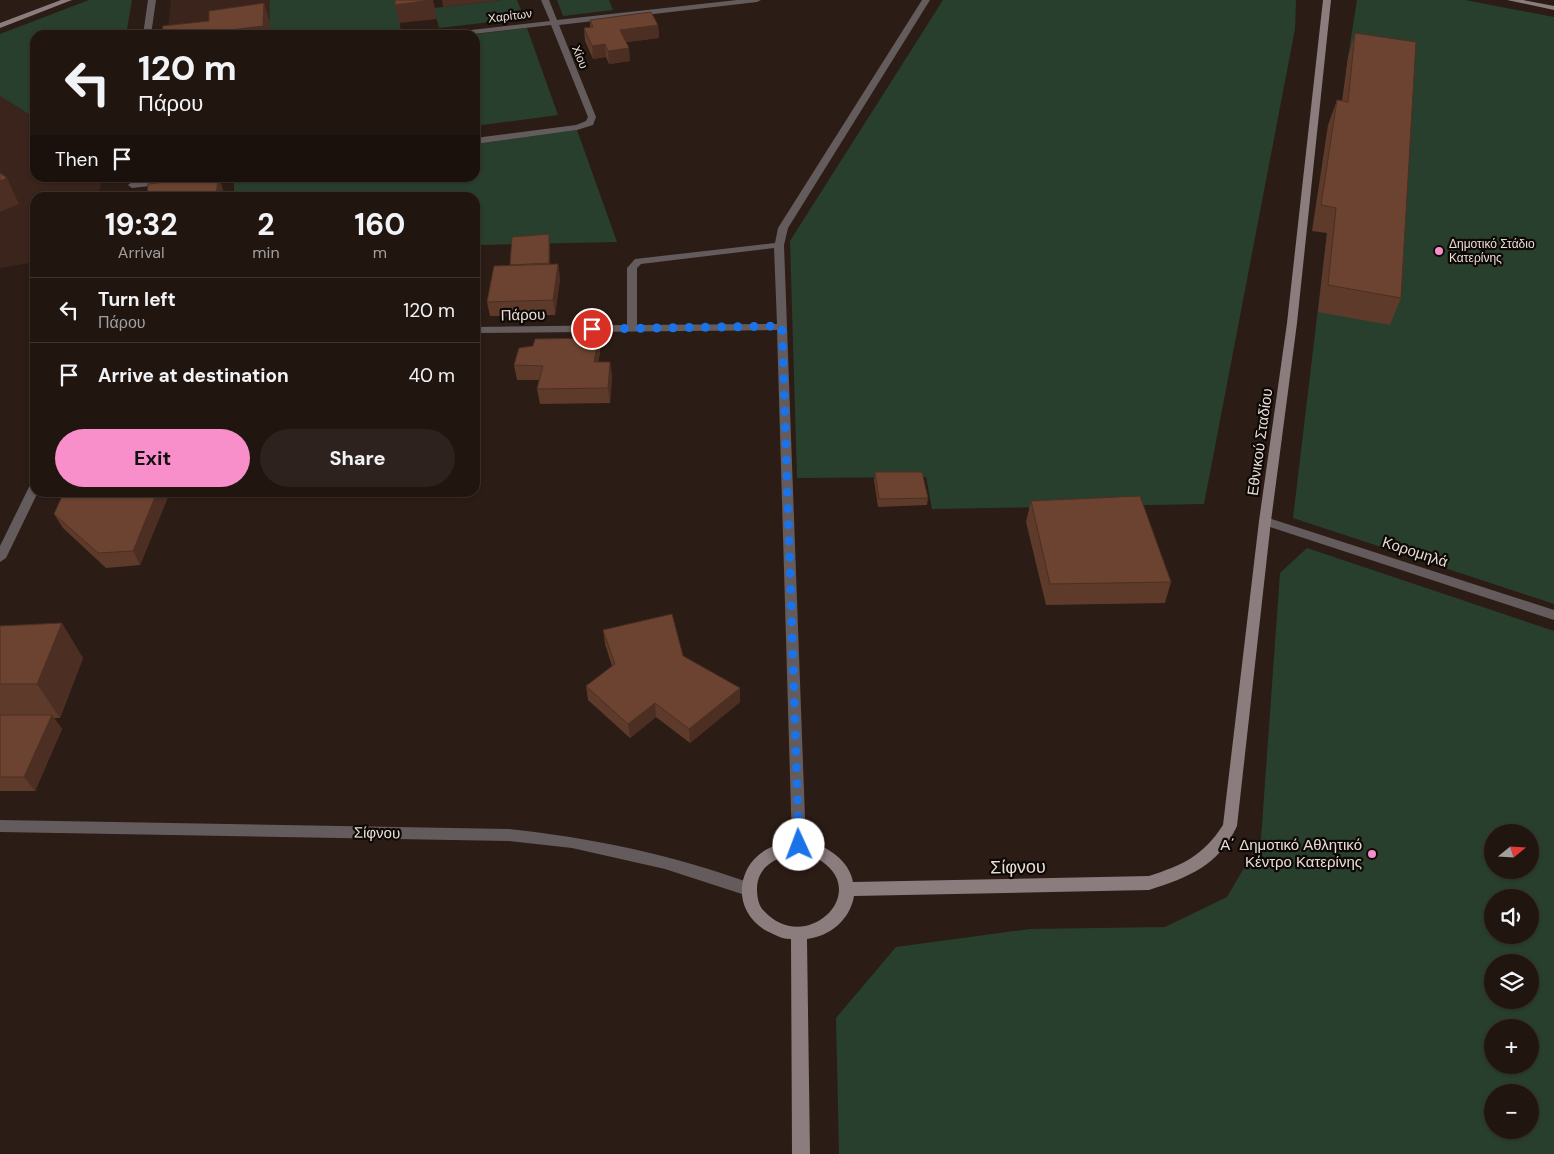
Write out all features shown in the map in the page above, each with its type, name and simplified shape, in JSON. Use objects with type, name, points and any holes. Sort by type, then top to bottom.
[{"type":"street","points":[[0,26],[68,0]]},
{"type":"street","points":[[148,30],[152,0]]},
{"type":"street","name":"Χίου","points":[[480,139],[577,127],[590,122],[592,117],[544,0]]},
{"type":"street","name":"Χαρίτων","points":[[480,31],[757,0]]},
{"type":"street","points":[[799,845],[779,245],[783,228],[926,0]]},
{"type":"street","name":"Εθνικού Σταδίου","points":[[1189,870],[1218,848],[1230,826],[1266,521],[1292,323],[1327,0]]},
{"type":"street","points":[[1512,0],[1554,8]]},
{"type":"street","points":[[632,328],[632,268],[638,261],[779,245]]},
{"type":"street","name":"Πάρου","points":[[480,330],[782,326]]},
{"type":"street","points":[[0,558],[30,497]]},
{"type":"street","name":"Κορομηλά","points":[[1266,521],[1554,615]]},
{"type":"street","name":"Σίφνου","points":[[0,826],[509,835],[572,842],[665,862],[748,889]]},
{"type":"street","points":[[799,845],[815,849],[830,856],[840,868],[845,898],[839,912],[829,924],[814,931],[799,934],[783,932],[769,926],[758,916],[751,903],[748,889],[757,863],[768,854],[783,847],[799,845]]},
{"type":"street","name":"Σίφνου","points":[[845,889],[1149,883],[1189,870]]},
{"type":"street","points":[[799,934],[802,1154]]},
{"type":"shaded area","points":[[171,0],[270,0],[270,16],[168,28]]},
{"type":"shaded area","points":[[0,96],[30,115],[30,182],[101,182],[99,192],[30,192],[30,263],[0,268]]},
{"type":"green space","points":[[89,0],[132,0],[127,30],[30,30],[30,115],[0,96],[0,34]]},
{"type":"green space","points":[[270,0],[396,0],[401,30],[269,30]]},
{"type":"green space","points":[[517,0],[524,18],[439,28],[434,8]]},
{"type":"green space","points":[[557,0],[609,0],[613,10],[563,16]]},
{"type":"green space","points":[[943,0],[1296,0],[1295,29],[1204,504],[932,509],[926,477],[797,478],[790,241]]},
{"type":"green space","points":[[1357,0],[1465,0],[1554,17],[1554,604],[1293,518],[1348,57]]},
{"type":"green space","points":[[527,28],[558,115],[480,125],[480,34]]},
{"type":"green space","points":[[577,130],[617,242],[480,245],[480,192],[234,192],[234,182],[480,182],[480,143]]},
{"type":"green space","name":"Α΄ Δημοτικό Αθλητικό Κέντρο Κατερίνης","points":[[1307,548],[1554,631],[1554,1154],[839,1154],[836,1018],[896,947],[1030,929],[1165,927],[1227,897],[1261,839],[1280,573]]},
{"type":"building","points":[[395,0],[433,0],[395,5]]},
{"type":"building","points":[[264,3],[263,26],[230,30],[163,30],[163,26],[209,21],[209,11]]},
{"type":"building","points":[[651,12],[658,25],[620,30],[629,48],[608,51],[605,44],[592,46],[584,28],[593,27],[590,20]]},
{"type":"building","points":[[1355,33],[1416,42],[1401,298],[1328,285],[1336,208],[1321,205],[1337,100],[1348,102]]},
{"type":"building","points":[[0,173],[7,178],[0,181]]},
{"type":"building","points":[[165,182],[218,182],[217,192],[147,192],[148,184]]},
{"type":"building","points":[[549,234],[549,263],[510,265],[512,237]]},
{"type":"building","points":[[558,264],[553,300],[487,302],[494,266]]},
{"type":"building","points":[[598,338],[594,362],[610,362],[608,388],[537,389],[543,366],[514,365],[519,348],[533,346],[535,339]]},
{"type":"building","points":[[875,472],[922,472],[928,498],[879,499]]},
{"type":"building","points":[[1140,496],[1171,582],[1050,584],[1031,501]]},
{"type":"building","points":[[62,497],[155,497],[133,551],[98,553],[54,514]]},
{"type":"building","points":[[672,614],[683,656],[740,688],[689,729],[655,703],[628,724],[586,686],[615,664],[603,630]]},
{"type":"building","points":[[62,623],[37,684],[0,684],[0,626]]},
{"type":"building","points":[[0,715],[52,715],[24,777],[0,777]]},
{"type":"place","name":"Δημοτικό Στάδιο Κατερίνης","points":[[1439,251]]},
{"type":"place","name":"Α΄ Δημοτικό Αθλητικό Κέντρο Κατερίνης","points":[[1372,854]]},
{"type":"route","points":[[592,329],[782,326],[799,845]]}]
